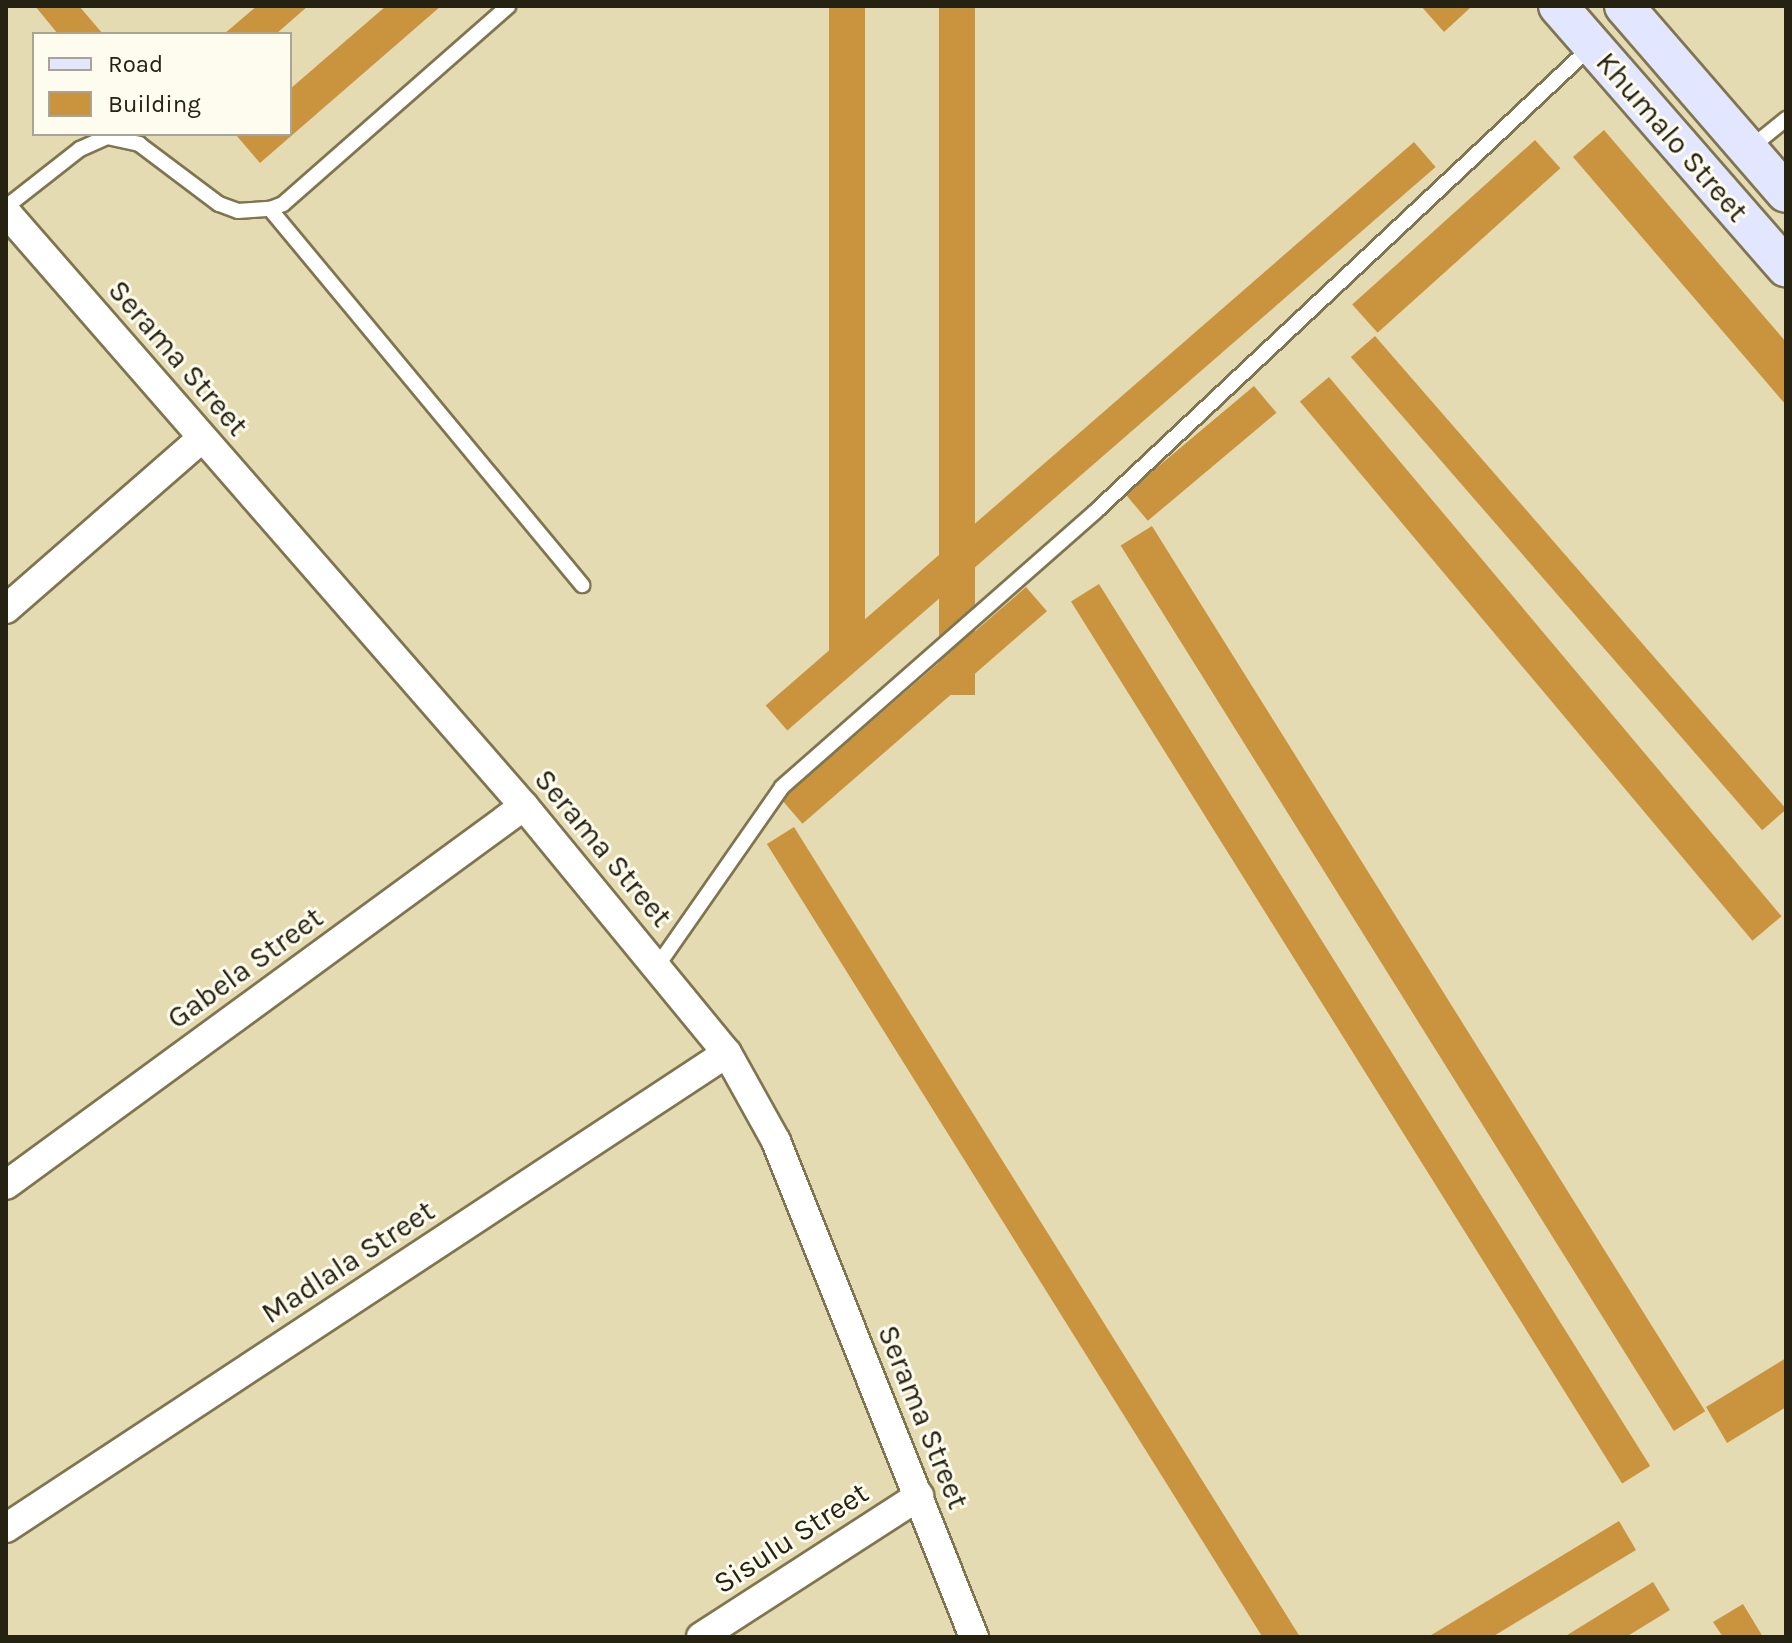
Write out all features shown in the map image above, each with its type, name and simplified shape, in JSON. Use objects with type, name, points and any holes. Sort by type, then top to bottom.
[{"type":"street","name":"Khumalo Street","points":[[1558,6],[1786,267]]},
{"type":"street","name":"Khumalo Street","points":[[1624,6],[1786,193]]},
{"type":"street","name":"Serama Street","points":[[6,210],[524,806],[658,965],[727,1053],[776,1141],[974,1637]]},
{"type":"street","points":[[6,609],[202,438]]},
{"type":"street","name":"Gabela Street","points":[[6,1185],[524,806]]},
{"type":"street","name":"Madlala Street","points":[[6,1528],[727,1053]]},
{"type":"street","name":"Sisulu Street","points":[[701,1637],[919,1496]]},
{"type":"lane","points":[[6,210],[80,149],[107,137],[147,149],[219,204],[238,211],[270,209],[291,197],[508,6]]},
{"type":"lane","points":[[658,965],[782,787],[1119,490],[1593,45]]},
{"type":"lane","points":[[1749,150],[1786,119]]},
{"type":"lane","points":[[270,209],[582,585]]},
{"type":"building","points":[[35,6],[79,6],[101,32],[56,32]]},
{"type":"building","points":[[257,6],[308,6],[278,32],[226,32]]},
{"type":"building","points":[[386,6],[441,6],[292,135],[292,87]]},
{"type":"building","points":[[829,6],[865,6],[865,662],[829,662]]},
{"type":"building","points":[[939,6],[975,6],[975,695],[939,695]]},
{"type":"building","points":[[1421,6],[1469,6],[1470,8],[1444,32]]},
{"type":"building","points":[[1604,130],[1786,342],[1786,405],[1573,157]]},
{"type":"building","points":[[237,136],[291,136],[260,163]]},
{"type":"building","points":[[1535,140],[1560,168],[1378,333],[1352,305]]},
{"type":"building","points":[[1414,142],[1436,167],[787,730],[766,706]]},
{"type":"building","points":[[1375,336],[1786,809],[1762,830],[1351,357]]},
{"type":"building","points":[[1329,377],[1782,916],[1752,941],[1300,401]]},
{"type":"building","points":[[1254,386],[1276,413],[1148,521],[1125,494]]},
{"type":"building","points":[[1152,526],[1705,1411],[1674,1431],[1121,546]]},
{"type":"building","points":[[1099,584],[1650,1466],[1622,1483],[1071,601]]},
{"type":"building","points":[[1026,587],[1047,611],[802,824],[781,800]]},
{"type":"building","points":[[794,827],[1300,1637],[1262,1637],[767,844]]},
{"type":"building","points":[[1786,1358],[1786,1407],[1727,1443],[1706,1407]]},
{"type":"building","points":[[1619,1521],[1636,1550],[1492,1637],[1428,1637]]},
{"type":"building","points":[[1653,1582],[1670,1610],[1626,1637],[1564,1637]]},
{"type":"building","points":[[1743,1604],[1763,1637],[1723,1637],[1713,1622]]}]
